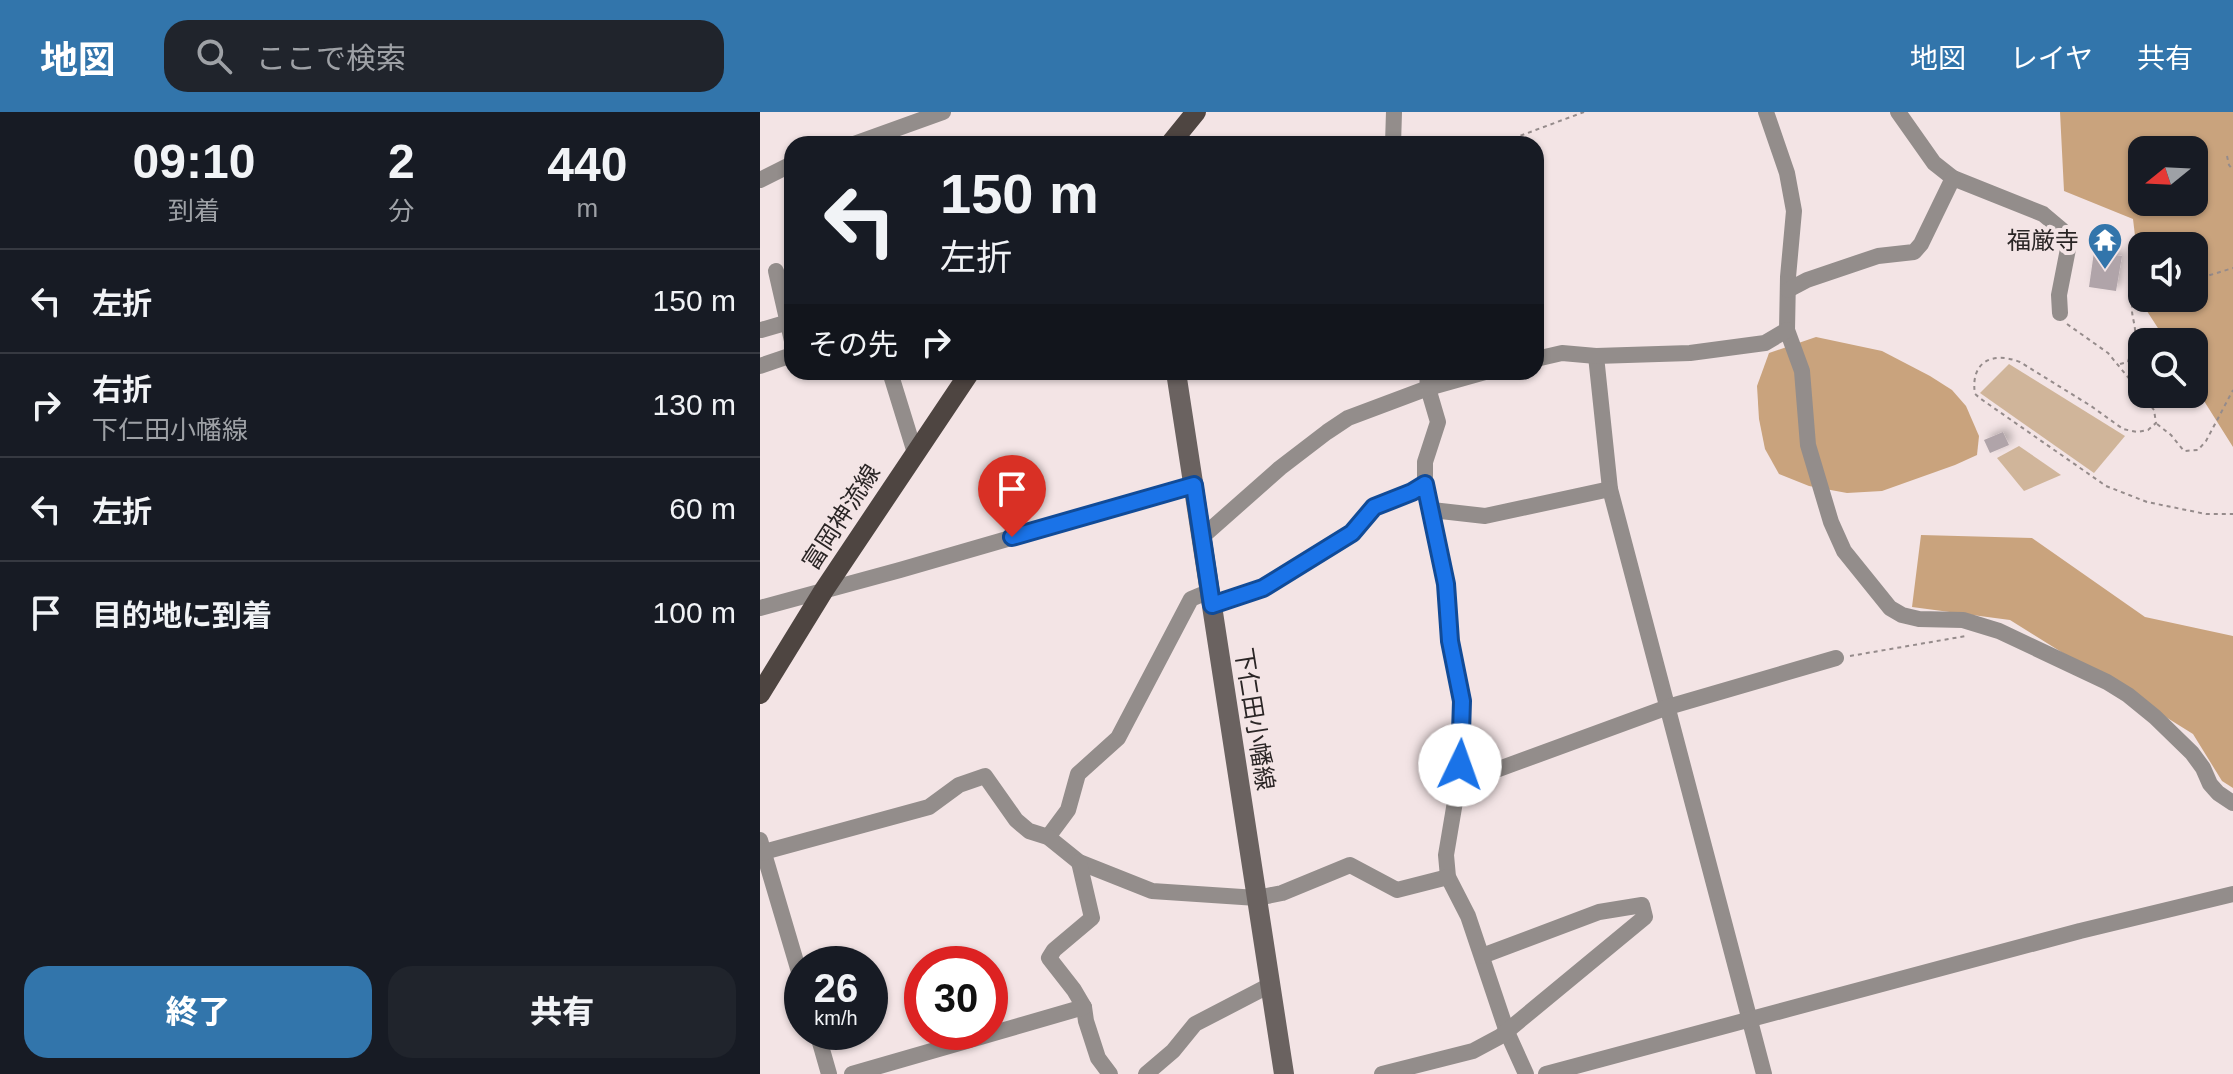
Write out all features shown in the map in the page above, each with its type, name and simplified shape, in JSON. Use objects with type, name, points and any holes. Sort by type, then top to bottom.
[{"type":"main road","points":[[1176,136],[1196,112]]},
{"type":"main road","name":"富岡神流線","points":[[760,694],[824,590],[965,380]]},
{"type":"main road","name":"下仁田小幡線","points":[[1177,380],[1284,1074]]},
{"type":"street","points":[[876,136],[943,112]]},
{"type":"street","points":[[1393,136],[1394,112]]},
{"type":"street","points":[[1766,112],[1787,173],[1794,211],[1787,330],[1802,371],[1808,445],[1831,522],[1844,551],[1890,608],[1902,615],[1919,619],[1963,620],[1999,631],[2128,695],[2192,753],[2210,784],[2233,803]]},
{"type":"street","points":[[1898,112],[1934,163],[1953,178],[2043,214],[2062,230],[2068,249],[2059,295],[2060,313]]},
{"type":"street","points":[[760,180],[784,168]]},
{"type":"street","points":[[1788,290],[1807,280],[1878,256],[1914,252],[1921,244],[1953,178]]},
{"type":"street","points":[[776,271],[784,302]]},
{"type":"street","points":[[761,330],[784,323]]},
{"type":"street","points":[[1544,357],[1562,353],[1596,356],[1690,353],[1765,343],[1787,330]]},
{"type":"street","points":[[1596,356],[1610,489],[1764,1074]]},
{"type":"street","points":[[760,366],[784,358]]},
{"type":"street","points":[[892,380],[915,453]]},
{"type":"street","points":[[1202,537],[1280,468],[1327,432],[1348,418],[1428,380],[1438,422],[1425,462],[1425,484],[1446,584],[1450,641],[1462,701],[1458,784],[1446,855],[1448,877],[1468,916],[1507,1032],[1526,1074]]},
{"type":"street","points":[[1048,837],[1068,810],[1078,774],[1118,738],[1191,599],[1263,588],[1352,533],[1374,507],[1425,484]]},
{"type":"street","points":[[760,608],[1194,485]]},
{"type":"street","points":[[1432,510],[1485,516],[1610,489]]},
{"type":"street","points":[[1458,784],[1668,707],[1836,658]]},
{"type":"street","points":[[791,946],[761,849],[929,807],[959,785],[985,776],[1016,820],[1029,831],[1048,837],[1079,862],[1152,891],[1257,898],[1282,893],[1350,865],[1397,890],[1448,877]]},
{"type":"street","points":[[1079,862],[1092,918],[1054,950],[1049,958],[1084,1007],[1098,1058],[1110,1074]]},
{"type":"street","points":[[1546,1074],[2065,935],[2233,894]]},
{"type":"street","points":[[1382,1074],[1473,1051],[1507,1032],[1645,917],[1642,905],[1599,912],[1482,956]]},
{"type":"street","points":[[1146,1074],[1173,1051],[1195,1024],[1270,985]]},
{"type":"street","points":[[852,1074],[1084,1007]]},
{"type":"street","points":[[822,1050],[829,1074]]},
{"type":"path","points":[[1523,136],[1584,112]]},
{"type":"path","points":[[2227,156],[2233,170]]},
{"type":"path","points":[[2208,276],[2233,268]]},
{"type":"path","points":[[2119,364],[2128,362],[2135,339],[2132,312]]},
{"type":"path","points":[[2060,313],[2068,325],[2108,353],[2128,376]]},
{"type":"path","points":[[2156,423],[2148,430],[2137,432],[2123,429],[2091,406],[2010,358],[1986,361],[1978,366],[1975,375],[1975,394],[2106,486],[2147,502],[2206,514],[2233,514]]},
{"type":"path","points":[[2152,408],[2156,423],[2184,451],[2198,450],[2233,390]]},
{"type":"path","points":[[1836,658],[1973,635],[1985,628]]},
{"type":"shaded area","points":[[2060,112],[2233,112],[2233,447],[2208,407],[2208,328],[2158,328],[2148,312],[2208,312],[2208,232],[2135,232],[2133,219],[2064,191]]},
{"type":"shaded area","points":[[1816,337],[1882,351],[1952,390],[1966,406],[1979,436],[1977,455],[1882,491],[1847,493],[1809,486],[1779,474],[1765,449],[1757,386],[1769,353]]},
{"type":"shaded area","points":[[2009,364],[2125,436],[2094,473],[1980,393]]},
{"type":"shaded area","points":[[2019,446],[2061,475],[2024,491],[1997,458]]},
{"type":"shaded area","points":[[1921,535],[2032,538],[2145,617],[2233,636],[2233,788],[2222,781],[2193,734],[2010,620],[1912,607]]},
{"type":"building","name":"福厳寺","points":[[2094,252],[2122,256],[2116,291],[2089,287]]},
{"type":"building","points":[[2003,432],[2009,445],[1990,453],[1984,440]]},
{"type":"place","name":"福厳寺","points":[[2105,271]]},
{"type":"route","points":[[1012,537],[1194,485],[1212,605],[1263,588],[1352,533],[1374,507],[1425,484],[1446,584],[1450,641],[1462,701],[1460,765]]}]
